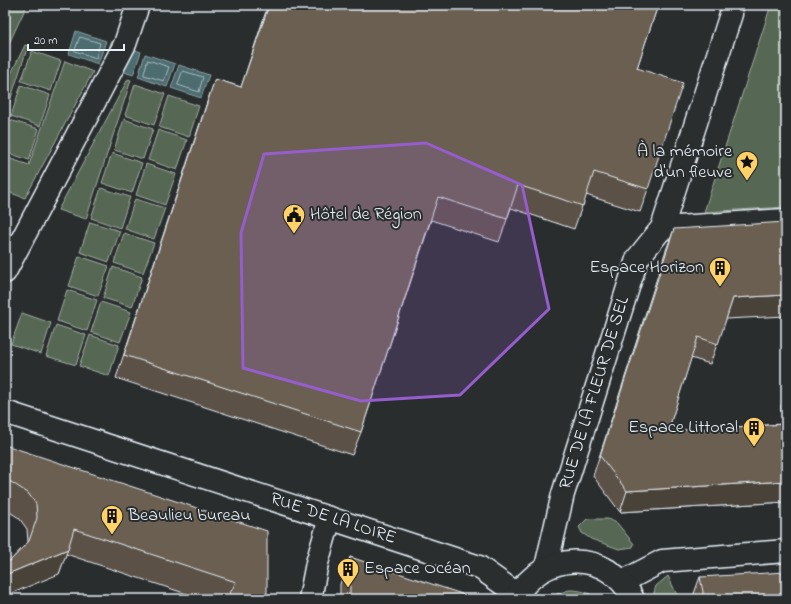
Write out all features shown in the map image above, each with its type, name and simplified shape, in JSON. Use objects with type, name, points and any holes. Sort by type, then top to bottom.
[{"type":"street","points":[[5,272],[125,44],[138,5]]},
{"type":"street","name":"RUE DE LA FLEUR DE SEL","points":[[546,567],[565,486],[638,259],[662,228],[731,14]]},
{"type":"street","points":[[662,228],[786,220]]},
{"type":"street","name":"RUE DE LA LOIRE","points":[[5,412],[479,567],[516,597]]},
{"type":"street","points":[[310,599],[317,563],[330,518]]},
{"type":"street","points":[[516,597],[528,580],[546,567],[568,562],[588,563],[608,571],[627,590],[662,561],[786,551]]},
{"type":"highlighted area","points":[[426,143],[522,185],[549,309],[460,395],[361,401],[243,368],[241,233],[264,154]]},
{"type":"green space","points":[[5,5],[27,5],[5,52]]},
{"type":"green space","points":[[771,5],[786,5],[786,207],[704,212]]},
{"type":"green space","points":[[25,45],[28,46],[5,116],[5,86]]},
{"type":"green space","points":[[32,51],[61,61],[51,91],[21,81]]},
{"type":"green space","points":[[65,61],[93,72],[25,198],[5,191],[5,157],[29,165]]},
{"type":"green space","points":[[128,79],[131,80],[86,219],[58,210]]},
{"type":"green space","points":[[135,84],[165,94],[154,125],[125,115]]},
{"type":"green space","points":[[21,85],[50,95],[40,126],[11,116]]},
{"type":"green space","points":[[169,96],[199,106],[189,137],[159,127]]},
{"type":"green space","points":[[124,119],[153,129],[143,159],[114,150]]},
{"type":"green space","points":[[10,120],[39,129],[29,160],[5,152],[5,134]]},
{"type":"green space","points":[[158,130],[187,140],[177,170],[148,160]]},
{"type":"green space","points":[[112,153],[142,163],[132,193],[102,183]]},
{"type":"green space","points":[[146,164],[176,174],[165,205],[136,195]]},
{"type":"green space","points":[[101,188],[130,197],[120,228],[91,218]]},
{"type":"green space","points":[[135,199],[165,208],[154,239],[125,229]]},
{"type":"green space","points":[[90,222],[120,231],[109,262],[80,252]]},
{"type":"green space","points":[[124,233],[154,243],[143,273],[114,263]]},
{"type":"green space","points":[[79,256],[109,266],[98,296],[69,286]]},
{"type":"green space","points":[[113,267],[142,277],[132,307],[103,298]]},
{"type":"green space","points":[[67,290],[97,300],[87,331],[57,321]]},
{"type":"green space","points":[[101,302],[131,312],[120,342],[91,332]]},
{"type":"green space","points":[[22,313],[51,323],[41,354],[11,344]]},
{"type":"green space","points":[[56,325],[86,335],[76,365],[46,356]]},
{"type":"green space","points":[[90,335],[119,345],[109,376],[79,366]]},
{"type":"green space","points":[[587,519],[608,519],[617,523],[634,544],[633,547],[619,549],[591,539],[582,533],[579,527]]},
{"type":"green space","points":[[668,576],[679,599],[652,599],[656,586]]},
{"type":"green space","points":[[569,590],[584,592],[598,599],[550,599],[557,594]]},
{"type":"water","points":[[76,31],[106,41],[98,64],[69,54]]},
{"type":"water","points":[[111,42],[141,52],[133,75],[104,65]]},
{"type":"water","points":[[145,54],[175,64],[167,87],[138,77]]},
{"type":"water","points":[[179,65],[209,75],[201,98],[171,88]]},
{"type":"building","name":"Hôtel de Région","points":[[269,5],[658,5],[637,68],[683,83],[648,189],[594,172],[583,206],[518,185],[507,219],[438,197],[361,432],[124,355],[215,79],[241,87]]},
{"type":"building","points":[[786,222],[786,295],[733,298],[718,344],[698,337],[668,431],[786,424],[786,481],[627,491],[600,456],[674,229]]},
{"type":"building","points":[[5,445],[267,531],[267,599],[227,599],[236,582],[74,529],[68,549],[5,575],[5,559],[10,561],[29,541],[37,518],[36,504],[28,493],[11,482],[5,480]]},
{"type":"building","points":[[350,557],[462,594],[463,599],[350,599]]},
{"type":"building","points":[[786,572],[786,599],[703,599],[700,577]]},
{"type":"place","name":"À la mémoire d'un fleuve","points":[[747,182]]},
{"type":"place","name":"Hôtel de Région","points":[[294,234]]},
{"type":"place","name":"Espace Horizon","points":[[720,288]]},
{"type":"place","name":"Espace Littoral","points":[[754,448]]},
{"type":"place","name":"Beaulieu bureau","points":[[112,536]]},
{"type":"place","name":"Espace Océan","points":[[348,588]]}]
